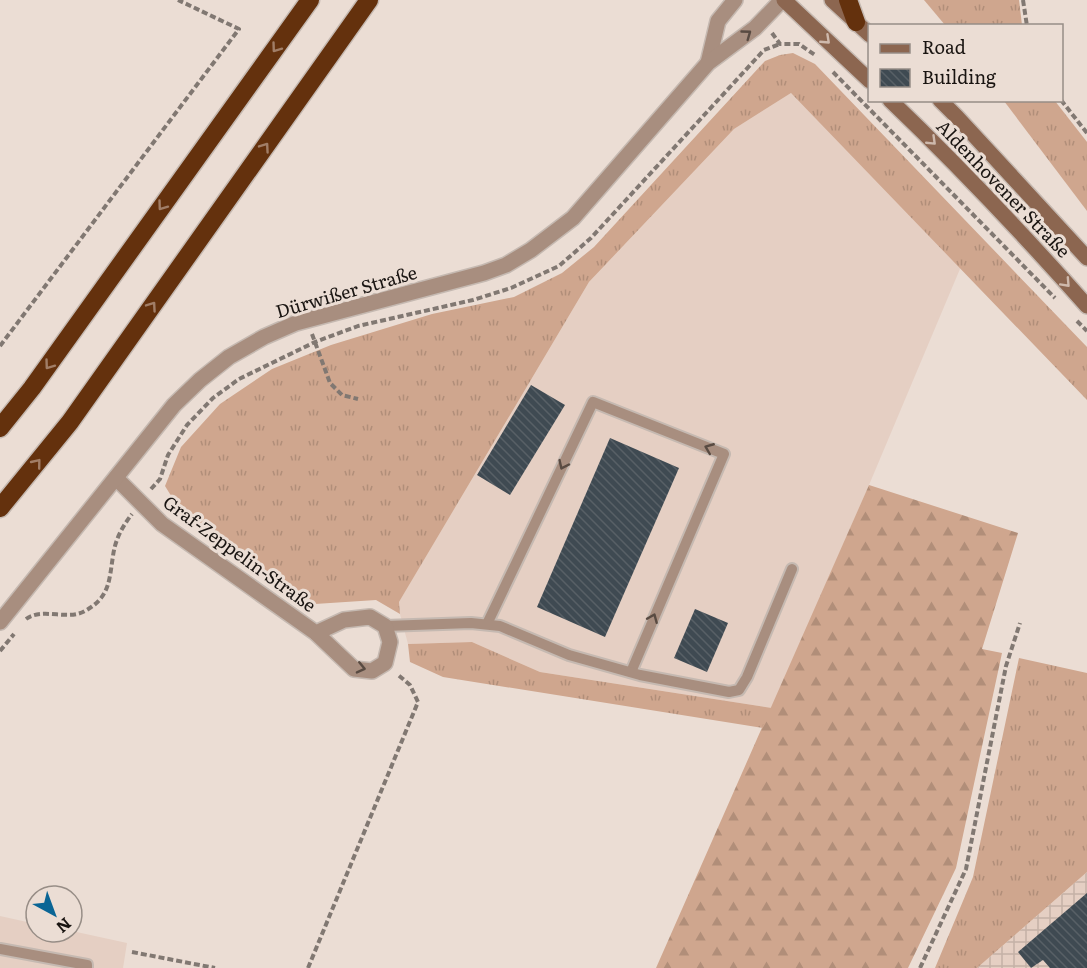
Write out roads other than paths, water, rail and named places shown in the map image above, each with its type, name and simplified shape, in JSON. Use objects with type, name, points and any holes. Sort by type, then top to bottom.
[{"type":"highway","points":[[0,428],[32,388],[310,0]]},
{"type":"highway","points":[[0,508],[70,422],[369,0]]},
{"type":"highway","points":[[848,0],[856,22]]},
{"type":"main road","points":[[783,0],[868,79]]},
{"type":"main road","points":[[832,0],[868,33]]},
{"type":"main road","name":"Aldenhovener Straße","points":[[892,102],[1003,214],[1087,306]]},
{"type":"main road","name":"Aldenhovener Straße","points":[[942,102],[1087,258]]},
{"type":"street","name":"Dürwißer Straße","points":[[708,63],[718,21],[717,0]]},
{"type":"street","name":"Dürwißer Straße","points":[[718,21],[735,0]]},
{"type":"street","name":"Dürwißer Straße","points":[[0,622],[174,405],[200,380],[229,357],[264,337],[307,319],[484,273],[506,265],[531,250],[573,218],[708,63],[763,21],[783,0]]},
{"type":"street","name":"Graf-Zeppelin-Straße","points":[[116,478],[162,524],[316,633],[354,669],[372,671],[385,663],[390,642],[385,626],[370,617],[344,620],[316,633]]},
{"type":"lane","points":[[487,624],[592,402],[724,454],[631,672]]},
{"type":"lane","points":[[385,626],[471,622],[500,626],[569,655],[631,672],[729,692],[739,690],[747,677],[792,569]]},
{"type":"lane","points":[[0,950],[87,965],[87,968]]}]
